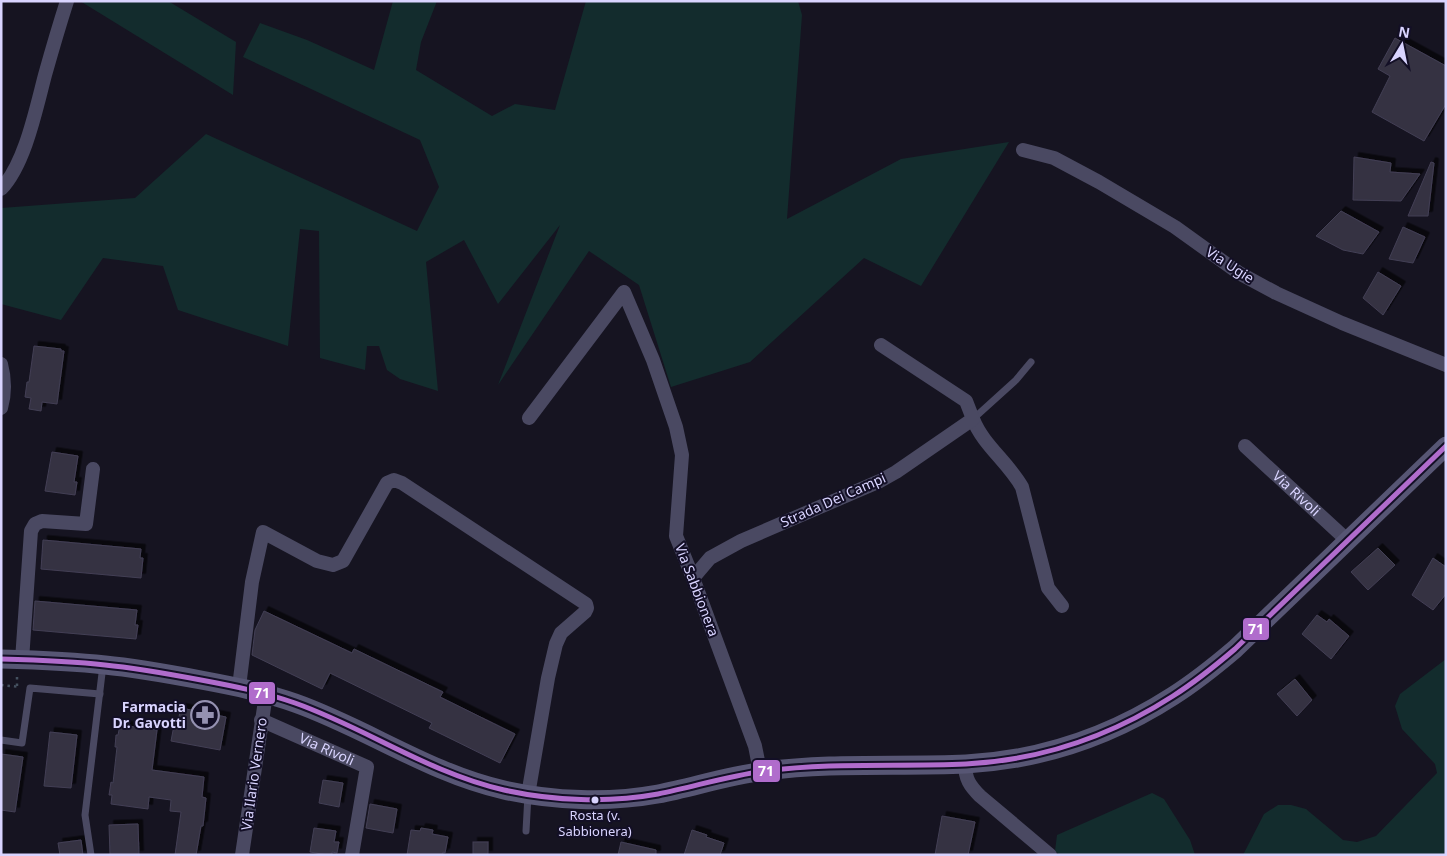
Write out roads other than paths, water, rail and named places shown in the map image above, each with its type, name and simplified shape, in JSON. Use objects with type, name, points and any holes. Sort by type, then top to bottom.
[{"type":"street","points":[[1,189],[16,170],[67,1]]},
{"type":"street","name":"Via Ugie","points":[[1024,150],[1054,158],[1099,182],[1175,227],[1239,273],[1276,293],[1342,323],[1446,365]]},
{"type":"street","name":"Via Sabbionera","points":[[529,418],[624,292],[653,360],[676,427],[682,455],[676,536],[755,746],[760,771]]},
{"type":"street","points":[[881,345],[966,401],[977,431],[1015,475],[1022,487],[1048,588],[1062,606]]},
{"type":"street","points":[[1,364],[4,379],[1,408]]},
{"type":"street","name":"Strada Dei Campi","points":[[693,578],[710,558],[719,552],[740,541],[880,481],[972,419]]},
{"type":"street","name":"Via Rivoli","points":[[1245,446],[1348,541]]},
{"type":"street","name":"Via Rivoli","points":[[1,659],[104,664],[239,687],[295,703],[327,716],[433,767],[469,780],[503,790],[576,799],[601,800],[657,794],[760,771],[799,767],[965,764],[1024,757],[1058,750],[1098,735],[1137,717],[1205,674],[1235,649],[1446,446]]},
{"type":"street","points":[[22,660],[31,531],[35,524],[42,521],[86,524],[93,469]]},
{"type":"street","points":[[239,687],[252,582],[263,532],[317,561],[333,565],[343,561],[387,483],[394,480],[402,483],[586,604],[585,612],[562,633],[556,644],[548,678],[528,794]]},
{"type":"street","name":"Via Ilario Vernero","points":[[242,855],[266,694]]},
{"type":"street","name":"Via Rivoli","points":[[261,720],[366,767],[352,855]]},
{"type":"street","points":[[965,764],[965,772],[970,786],[1046,853]]},
{"type":"lane","points":[[972,419],[1016,380],[1031,362]]},
{"type":"lane","points":[[91,855],[85,815],[104,664]]},
{"type":"lane","points":[[1,740],[22,743],[30,688],[100,694]]},
{"type":"lane","points":[[526,831],[528,794]]},
{"type":"place","name":"Farmacia Dr. Gavotti","points":[[205,715]]},
{"type":"place","name":"Rosta (v. Sabbionera)","points":[[595,800]]}]
